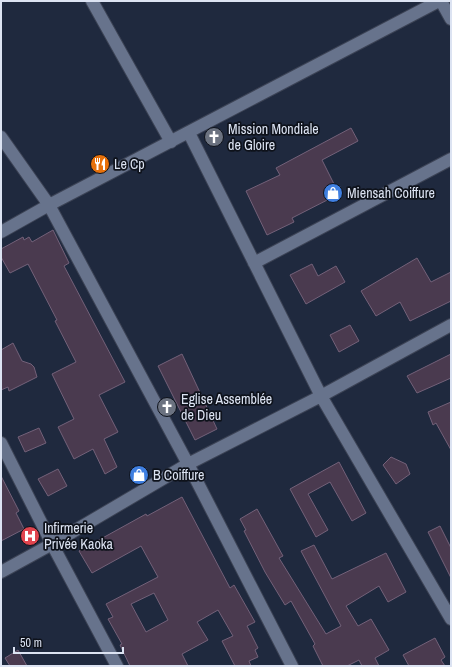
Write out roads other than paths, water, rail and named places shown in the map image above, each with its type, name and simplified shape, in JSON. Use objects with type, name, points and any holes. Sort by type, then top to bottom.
[{"type":"street","points":[[92,1],[172,142]]},
{"type":"street","points":[[1,232],[49,205],[440,1],[451,19]]},
{"type":"street","points":[[189,133],[321,396],[451,620]]},
{"type":"street","points":[[1,137],[49,205],[188,464],[292,666]]},
{"type":"street","points":[[254,263],[451,159]]},
{"type":"street","points":[[1,572],[52,544],[188,464],[321,396],[451,325]]},
{"type":"street","points":[[1,443],[52,544],[117,666]]},
{"type":"place","name":"Mission Mondiale de Gloire","points":[[214,137]]},
{"type":"place","name":"Le Cp","points":[[100,164]]},
{"type":"place","name":"Miensah Coiffure","points":[[333,193]]},
{"type":"place","name":"Eglise Assemblée de Dieu","points":[[167,407]]},
{"type":"place","name":"B Coiffure","points":[[139,475]]},
{"type":"place","name":"Infirmerie Privée Kaoka","points":[[30,536]]}]
